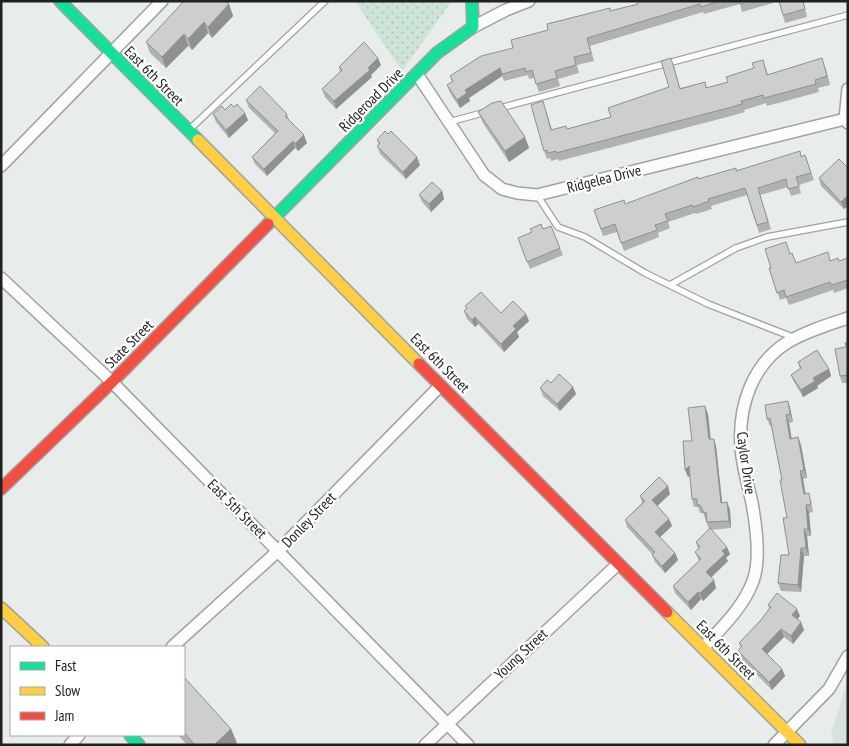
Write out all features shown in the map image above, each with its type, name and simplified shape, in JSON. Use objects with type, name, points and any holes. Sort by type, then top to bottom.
[{"type":"street","name":"East 6th Street","points":[[60,1],[440,386],[800,745]]},
{"type":"street","points":[[1,166],[162,1]]},
{"type":"street","points":[[472,1],[474,27],[506,10],[529,1]]},
{"type":"street","name":"Ridgeroad Drive","points":[[275,218],[437,53],[474,27]]},
{"type":"street","name":"Ridgelea Drive","points":[[417,74],[484,175],[502,189],[517,193],[537,195],[846,121]]},
{"type":"street","points":[[846,121],[848,89]]},
{"type":"street","name":"State Street","points":[[1,489],[112,382],[275,218]]},
{"type":"street","name":"East 5th Street","points":[[1,278],[112,382],[468,745]]},
{"type":"street","name":"Caylor Drive","points":[[703,648],[741,606],[754,580],[757,528],[741,448],[740,419],[746,397],[755,377],[768,359],[787,343],[811,330],[848,318]]},
{"type":"street","name":"Donley Street","points":[[173,646],[278,551],[440,386]]},
{"type":"street","name":"Young Street","points":[[425,745],[618,564]]},
{"type":"street","points":[[1,608],[42,646]]},
{"type":"street","points":[[774,745],[829,689],[848,656]]},
{"type":"lane","points":[[188,130],[325,1]]},
{"type":"lane","points":[[449,122],[848,15]]},
{"type":"lane","points":[[537,195],[558,227],[585,237],[645,273],[708,304],[796,338]]},
{"type":"lane","points":[[670,285],[736,248],[767,237],[848,222]]},
{"type":"shaded area","points":[[848,679],[848,745],[834,745],[831,734]]},
{"type":"green space","points":[[355,1],[452,1],[402,71]]},
{"type":"building","points":[[184,1],[226,1],[229,4],[208,27],[204,22],[188,39],[184,34],[162,57],[146,42]]},
{"type":"building","points":[[637,1],[719,1],[701,7],[700,4],[587,38],[591,53],[574,57],[576,65],[555,71],[557,78],[536,84],[532,70],[526,72],[525,68],[502,74],[500,68],[465,90],[467,93],[457,100],[447,85],[453,81],[450,76],[481,56],[513,48],[511,40],[548,30],[547,24],[610,8],[610,11],[638,4]]},
{"type":"building","points":[[779,1],[803,1],[805,9],[783,15]]},
{"type":"building","points":[[364,42],[378,58],[368,68],[370,70],[334,101],[322,89],[342,70],[339,67]]},
{"type":"building","points":[[671,58],[680,89],[705,82],[706,88],[728,82],[726,77],[754,68],[752,63],[763,60],[767,75],[822,58],[827,76],[815,80],[816,84],[764,98],[763,95],[741,101],[742,104],[728,108],[556,153],[556,151],[548,153],[547,150],[544,151],[531,105],[543,101],[551,130],[566,126],[567,129],[611,117],[608,108],[669,87],[661,61]]},
{"type":"building","points":[[260,86],[304,135],[295,144],[293,141],[264,169],[252,157],[278,131],[246,100]]},
{"type":"building","points":[[501,101],[525,137],[505,151],[478,112],[492,103]]},
{"type":"building","points":[[231,104],[234,107],[237,104],[245,113],[226,130],[213,114],[222,106],[225,110]]},
{"type":"building","points":[[385,131],[388,134],[391,131],[417,157],[403,172],[377,146],[380,143],[377,140]]},
{"type":"building","points":[[800,151],[801,157],[805,155],[811,173],[796,177],[799,186],[788,189],[786,179],[758,188],[768,222],[757,225],[745,188],[708,199],[709,201],[693,207],[692,205],[665,214],[668,221],[655,225],[657,230],[621,243],[615,224],[601,229],[594,210],[624,200],[625,204],[698,177],[698,179],[736,168],[736,171]]},
{"type":"building","points":[[839,159],[848,168],[848,198],[847,196],[841,202],[819,178]]},
{"type":"building","points":[[432,182],[442,191],[429,204],[419,195]]},
{"type":"building","points":[[541,224],[543,229],[551,226],[560,248],[527,262],[518,238],[532,232],[530,229]]},
{"type":"building","points":[[786,242],[790,254],[792,253],[796,263],[828,252],[830,261],[838,258],[839,261],[848,258],[848,280],[831,285],[830,282],[786,297],[784,290],[777,293],[765,249]]},
{"type":"building","points":[[481,292],[501,313],[513,301],[526,314],[513,326],[516,329],[501,344],[475,317],[472,320],[464,311],[467,308],[465,306]]},
{"type":"building","points":[[845,343],[848,343],[848,375],[840,376],[835,349],[846,347]]},
{"type":"building","points":[[817,350],[829,369],[813,378],[815,381],[801,390],[791,375],[801,368],[798,362]]},
{"type":"building","points":[[559,374],[573,387],[557,404],[540,388],[547,380],[551,383]]},
{"type":"building","points":[[788,401],[790,414],[786,415],[790,439],[798,437],[804,470],[800,471],[804,494],[809,493],[811,504],[806,505],[808,529],[804,529],[806,548],[801,548],[798,585],[778,583],[781,555],[789,555],[783,518],[787,518],[770,418],[767,419],[765,405]]},
{"type":"building","points":[[705,406],[709,439],[714,439],[721,503],[727,502],[729,521],[707,522],[706,512],[704,513],[700,505],[697,505],[697,499],[692,499],[689,466],[685,470],[683,441],[692,441],[688,408]]},
{"type":"building","points":[[659,477],[668,486],[652,500],[669,519],[655,532],[675,553],[662,566],[652,555],[655,552],[625,520],[645,501],[640,496]]},
{"type":"building","points":[[710,528],[727,547],[722,551],[725,554],[706,572],[714,580],[688,602],[673,586],[701,559],[695,552],[700,547],[696,542]]},
{"type":"building","points":[[777,593],[797,609],[792,615],[801,622],[791,636],[781,629],[762,649],[782,669],[769,682],[738,651],[742,646],[739,643],[771,607],[768,605]]},
{"type":"building","points":[[185,678],[231,729],[214,745],[195,745],[185,733]]},
{"type":"traffic: fast","points":[[60,1],[198,140]]},
{"type":"traffic: fast","points":[[268,224],[437,53],[473,27],[472,1]]},
{"type":"traffic: fast","points":[[131,736],[139,745]]},
{"type":"traffic: slow","points":[[198,140],[419,364]]},
{"type":"traffic: slow","points":[[1,608],[42,646]]},
{"type":"traffic: slow","points":[[667,612],[800,745]]},
{"type":"traffic: jam","points":[[1,489],[112,382],[268,224]]},
{"type":"traffic: jam","points":[[419,364],[667,612]]}]
